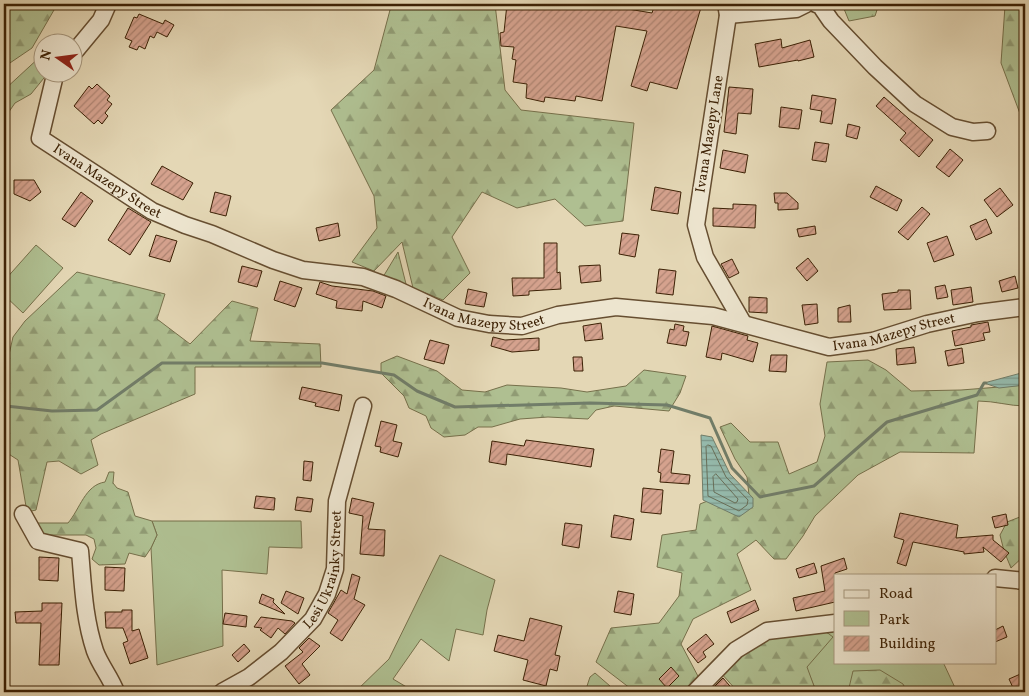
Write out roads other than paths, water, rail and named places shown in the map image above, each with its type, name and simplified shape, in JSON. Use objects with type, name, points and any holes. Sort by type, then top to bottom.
[{"type":"street","points":[[82,43],[101,20],[108,4]]},
{"type":"street","name":"Ivana Mazepy Lane","points":[[742,323],[705,257],[696,225],[727,9],[796,9],[806,4]]},
{"type":"street","points":[[816,4],[820,5],[831,21],[875,67],[915,104],[952,127],[973,132],[987,131]]},
{"type":"street","name":"Ivana Mazepy Street","points":[[54,82],[40,138],[152,211],[273,260],[303,270],[363,277],[396,289],[458,318],[489,324],[522,326],[558,315],[616,307],[714,316],[829,347],[873,341],[926,324],[978,313],[1025,307]]},
{"type":"street","name":"Lesi Ukrainky Street","points":[[222,692],[249,677],[281,652],[314,619],[327,594],[335,569],[337,501],[363,406]]},
{"type":"street","points":[[23,514],[38,541],[80,551],[86,620],[96,653],[116,692]]},
{"type":"street","points":[[996,578],[1025,581]]},
{"type":"street","points":[[695,692],[736,650],[767,631],[834,623]]},
{"type":"water","points":[[1025,372],[1025,385],[999,388],[984,383]]},
{"type":"water","points":[[701,435],[712,437],[730,474],[753,498],[753,507],[739,517],[703,500]]},
{"type":"waterway","points":[[4,405],[52,411],[97,410],[162,363],[322,363],[394,375],[417,391],[455,407],[590,403],[667,405],[710,418],[732,468],[760,497],[814,486],[887,422],[977,395],[984,383],[986,383]]}]
